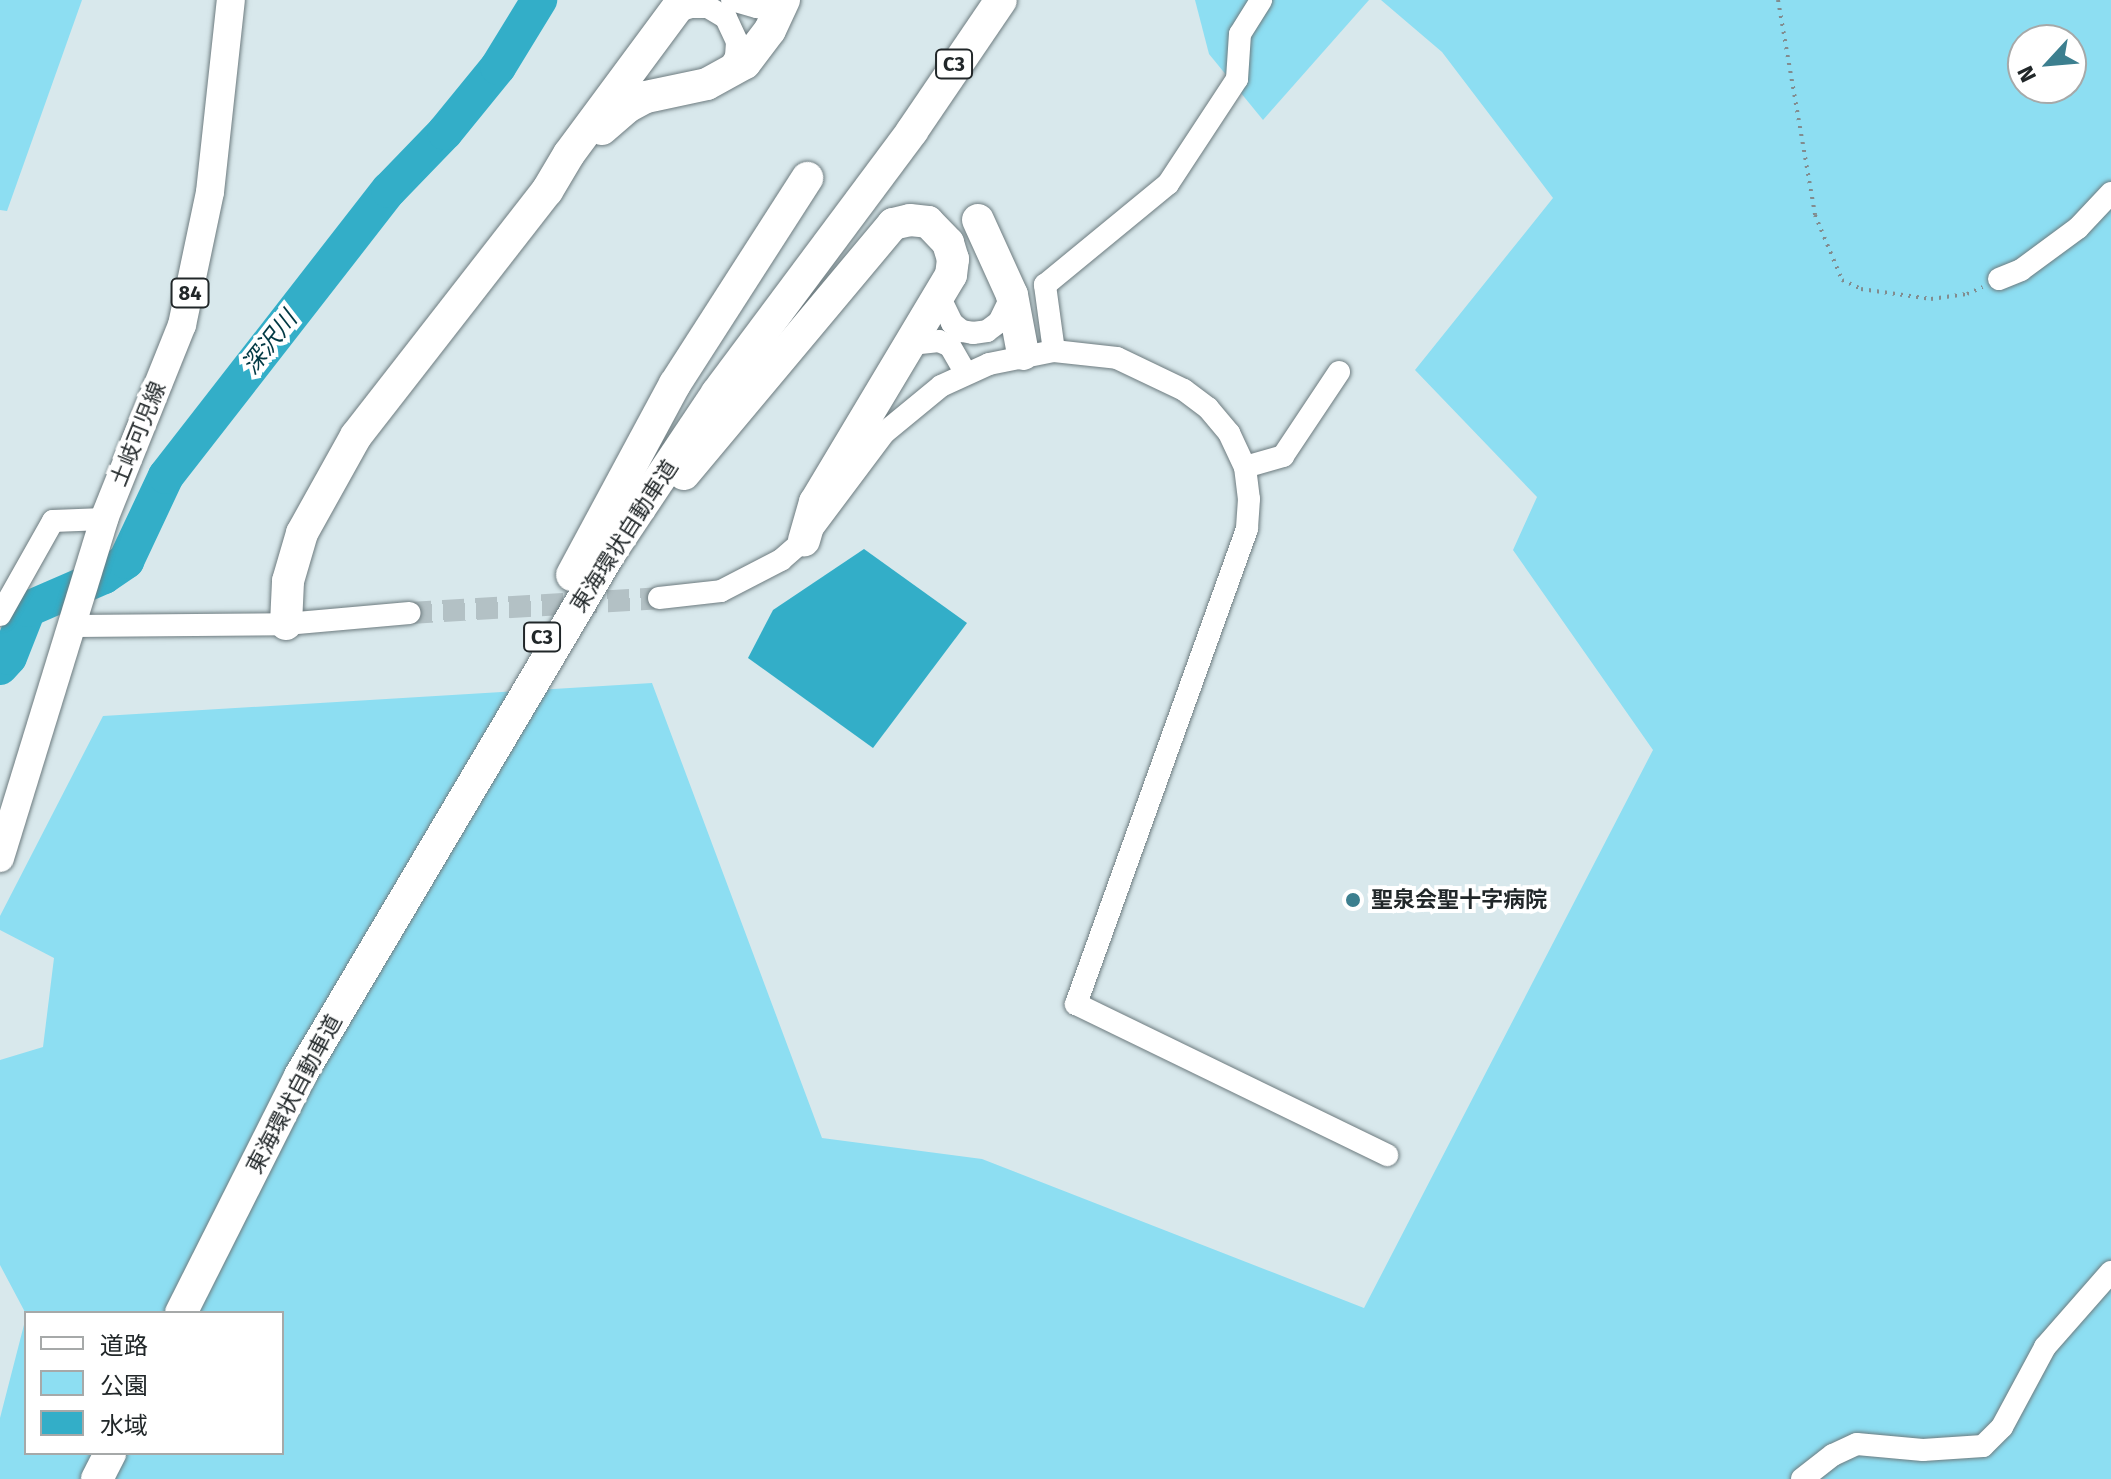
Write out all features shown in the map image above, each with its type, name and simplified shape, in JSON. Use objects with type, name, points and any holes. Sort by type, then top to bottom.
[{"type":"highway","points":[[286,624],[288,581],[302,533],[324,489],[356,436],[547,191],[627,107],[646,97],[707,84],[745,63],[759,48],[784,0]]},
{"type":"highway","name":"東海環状自動車道","points":[[182,1311],[300,1076],[479,762],[524,665],[733,347],[981,0]]},
{"type":"highway","name":"東海環状自動車道","points":[[167,1311],[289,1072],[383,905],[709,405],[797,282],[912,131],[1001,0]]},
{"type":"highway","points":[[547,191],[569,154],[679,6]]},
{"type":"highway","points":[[479,762],[513,672],[584,555],[675,384],[807,178]]},
{"type":"highway","points":[[479,762],[504,747],[589,607],[669,491],[893,224],[910,220],[928,222],[948,243],[953,259],[951,275],[815,502],[804,540]]},
{"type":"highway","points":[[978,220],[1038,353]]},
{"type":"highway","points":[[86,1479],[97,1455]]},
{"type":"highway","points":[[97,1479],[109,1455]]},
{"type":"main road","name":"土岐可児線","points":[[0,858],[56,667],[76,620],[104,519],[182,325],[198,263],[210,192],[231,0]]},
{"type":"street","points":[[732,0],[757,7],[776,0]]},
{"type":"street","points":[[1038,353],[1045,285],[1168,184],[1237,79],[1240,34],[1261,0]]},
{"type":"street","points":[[679,6],[708,7],[726,18],[737,42],[736,57],[724,76]]},
{"type":"street","points":[[1999,279],[2021,270],[2078,228],[2111,193]]},
{"type":"street","points":[[939,296],[952,323],[962,331],[973,333],[987,331],[999,322],[1012,295]]},
{"type":"street","points":[[911,344],[939,341],[950,346],[965,372]]},
{"type":"street","points":[[659,598],[721,591],[781,560],[804,540],[884,433],[916,404],[965,372],[1038,353],[1117,358],[1184,390],[1208,408],[1229,433],[1245,467],[1249,499],[1247,529],[1076,1004],[1387,1155]]},
{"type":"street","points":[[1245,467],[1283,456],[1339,372]]},
{"type":"street","points":[[0,615],[53,521],[104,519]]},
{"type":"street","points":[[76,620],[286,624],[410,613]]},
{"type":"street","points":[[1802,1479],[1833,1455],[1857,1444],[1923,1450],[1983,1446],[2002,1427],[2045,1347],[2111,1272]]},
{"type":"path","points":[[1778,0],[1815,215],[1842,280],[1861,289],[1931,299],[1967,294],[1999,279]]},
{"type":"green space","points":[[0,0],[82,0],[7,211],[0,210]]},
{"type":"green space","points":[[1195,0],[1369,0],[1263,120],[1209,54]]},
{"type":"green space","points":[[1381,0],[2111,0],[2111,1479],[0,1479],[0,1418],[24,1325],[24,1455],[284,1455],[284,1311],[24,1311],[0,1265],[0,1060],[43,1047],[54,958],[0,930],[0,916],[103,716],[652,683],[822,1138],[982,1159],[1364,1308],[1653,750],[1513,550],[1537,497],[1415,370],[1553,198],[1442,52]]},
{"type":"water","points":[[864,549],[967,623],[873,748],[748,658],[773,610]]},
{"type":"waterway","name":"深沢川","points":[[0,667],[9,657],[28,609],[104,576],[126,561],[166,476],[389,190],[445,132],[498,67],[539,0]]},
{"type":"tunnel","points":[[410,613],[659,598]]},
{"type":"place","name":"聖泉会聖十字病院","points":[[1353,900]]}]
